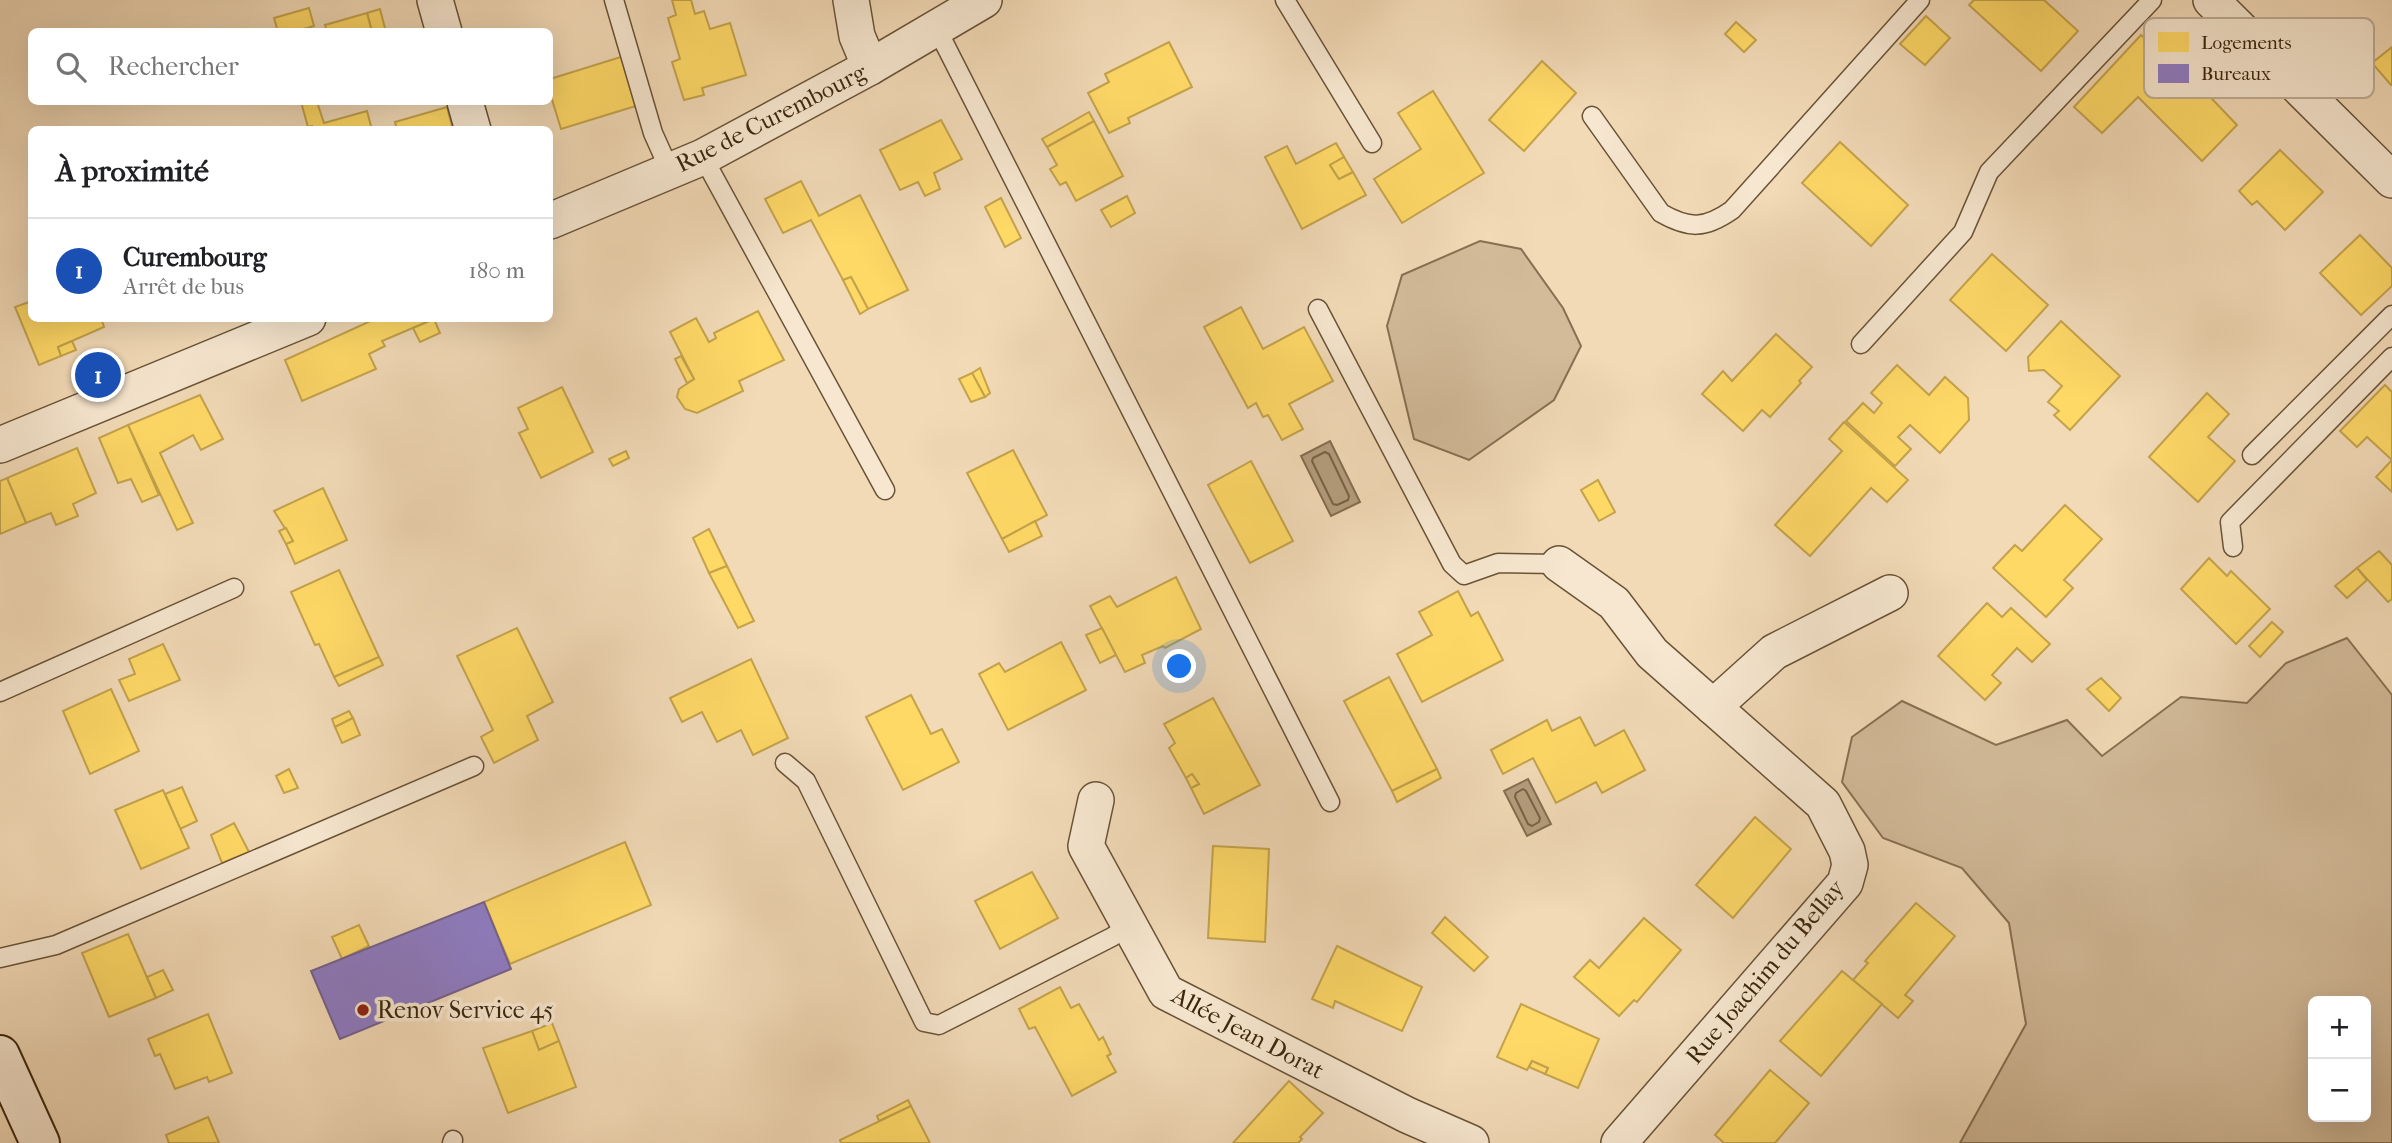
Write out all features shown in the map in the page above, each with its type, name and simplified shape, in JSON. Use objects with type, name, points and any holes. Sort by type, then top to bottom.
[{"type":"main road","points":[[0,1055],[40,1143]]},
{"type":"street","points":[[435,0],[443,28]]},
{"type":"street","points":[[851,0],[857,36],[870,67]]},
{"type":"street","name":"Rue de Curembourg","points":[[553,220],[703,157],[870,67],[984,0]]},
{"type":"street","points":[[2211,0],[2229,18]]},
{"type":"street","points":[[2310,98],[2392,180]]},
{"type":"street","points":[[466,105],[472,126]]},
{"type":"street","points":[[0,445],[298,322]]},
{"type":"street","name":"Rue Joachim du Bellay","points":[[1559,565],[1614,603],[1651,653],[1823,804],[1847,851],[1850,865],[1844,883],[1619,1143]]},
{"type":"street","points":[[1713,707],[1774,652],[1890,593]]},
{"type":"street","name":"Allée Jean Dorat","points":[[1096,800],[1086,846],[1166,992],[1400,1129]]},
{"type":"street","points":[[1400,1129],[1471,1143]]},
{"type":"lane","points":[[614,0],[653,133],[670,171]]},
{"type":"lane","points":[[1285,0],[1372,143]]},
{"type":"lane","points":[[1592,116],[1661,213],[1676,222],[1696,226],[1715,222],[1732,209],[1920,0]]},
{"type":"lane","points":[[1861,344],[1962,232],[1989,172],[2152,0]]},
{"type":"lane","points":[[937,29],[1330,802]]},
{"type":"lane","points":[[703,157],[885,490]]},
{"type":"lane","points":[[1318,309],[1452,564],[1464,575],[1497,563],[1559,565]]},
{"type":"lane","points":[[2252,455],[2392,315]]},
{"type":"lane","points":[[2233,547],[2230,522],[2392,357]]},
{"type":"lane","points":[[0,692],[234,588]]},
{"type":"lane","points":[[785,763],[806,781],[925,1022],[939,1025],[1129,926]]},
{"type":"lane","points":[[0,958],[56,945],[474,766]]},
{"type":"shaded area","points":[[1480,241],[1521,249],[1563,308],[1581,346],[1554,400],[1469,460],[1414,439],[1387,326],[1402,275]]},
{"type":"shaded area","points":[[2347,638],[2392,695],[2392,1143],[1960,1143],[2026,1024],[2009,923],[1962,868],[1883,838],[1842,782],[1852,737],[1902,701],[1996,745],[2067,720],[2102,756],[2181,697],[2247,703],[2286,663]]},
{"type":"water","points":[[1330,441],[1360,502],[1331,516],[1301,456]]},
{"type":"water","points":[[1528,779],[1551,824],[1527,836],[1504,791]]},
{"type":"building: Logements","points":[[672,0],[691,0],[695,14],[704,11],[710,29],[730,23],[746,75],[702,88],[704,95],[684,100],[672,62],[680,59],[668,18],[676,15]]},
{"type":"building: Logements","points":[[1974,0],[2044,0],[2078,31],[2041,71],[1969,5]]},
{"type":"building: Logements","points":[[309,8],[314,26],[277,28],[274,18]]},
{"type":"building: Logements","points":[[380,9],[385,28],[371,28],[367,13]]},
{"type":"building: Logements","points":[[367,13],[371,28],[326,28],[325,25]]},
{"type":"building: Logements","points":[[1926,16],[1950,38],[1925,65],[1900,44]]},
{"type":"building: Logements","points":[[1736,22],[1756,40],[1744,52],[1725,34]]},
{"type":"building: Logements","points":[[2141,35],[2144,38],[2144,98],[2211,98],[2237,125],[2202,161],[2138,97],[2102,133],[2074,107]]},
{"type":"building: Logements","points":[[1169,42],[1192,87],[1128,118],[1130,123],[1109,133],[1088,93],[1109,82],[1105,74]]},
{"type":"building: Logements","points":[[2392,47],[2392,85],[2374,65],[2374,61]]},
{"type":"building: Logements","points":[[624,56],[639,105],[561,129],[553,103],[553,78]]},
{"type":"building: Logements","points":[[1542,61],[1576,93],[1524,151],[1489,120]]},
{"type":"building: Logements","points":[[1433,91],[1484,173],[1402,223],[1374,179],[1421,149],[1398,113]]},
{"type":"building: Logements","points":[[302,105],[318,105],[324,123],[367,111],[371,126],[312,126],[308,126]]},
{"type":"building: Logements","points":[[447,107],[452,126],[396,126],[395,122]]},
{"type":"building: Logements","points":[[1089,112],[1094,121],[1047,147],[1042,139]]},
{"type":"building: Logements","points":[[941,120],[962,159],[934,173],[940,189],[925,196],[918,182],[900,190],[880,150]]},
{"type":"building: Logements","points":[[1094,121],[1123,176],[1076,201],[1066,182],[1060,185],[1050,169],[1057,165],[1047,147]]},
{"type":"building: Logements","points":[[1840,142],[1908,205],[1871,246],[1802,183]]},
{"type":"building: Logements","points":[[1336,143],[1344,157],[1330,165],[1339,179],[1353,172],[1366,195],[1302,229],[1265,157],[1287,146],[1296,164]]},
{"type":"building: Logements","points":[[2280,150],[2323,192],[2285,230],[2257,201],[2252,205],[2239,191]]},
{"type":"building: Logements","points":[[1344,157],[1353,172],[1339,179],[1330,165]]},
{"type":"building: Logements","points":[[801,181],[819,216],[860,195],[908,290],[868,309],[851,277],[843,280],[811,220],[783,233],[765,199]]},
{"type":"building: Logements","points":[[1127,196],[1135,213],[1111,227],[1101,210]]},
{"type":"building: Logements","points":[[1001,198],[1021,238],[1005,247],[985,207]]},
{"type":"building: Logements","points":[[2360,235],[2392,268],[2392,286],[2361,315],[2320,273]]},
{"type":"building: Logements","points":[[1992,254],[2048,305],[2006,351],[1950,300]]},
{"type":"building: Logements","points":[[851,277],[868,309],[860,314],[843,280]]},
{"type":"building: Logements","points":[[28,302],[28,322],[102,322],[104,327],[58,347],[61,356],[39,365],[15,307]]},
{"type":"building: Logements","points":[[1241,307],[1263,349],[1304,327],[1333,381],[1289,404],[1303,429],[1282,440],[1268,415],[1263,417],[1256,403],[1248,408],[1204,327]]},
{"type":"building: Logements","points":[[758,311],[784,360],[739,381],[743,391],[697,413],[685,409],[677,397],[679,389],[694,379],[670,332],[696,318],[709,342],[716,338],[714,333]]},
{"type":"building: Logements","points":[[2061,321],[2120,376],[2070,430],[2054,415],[2059,411],[2048,402],[2062,386],[2044,370],[2029,371],[2028,357]]},
{"type":"building: Logements","points":[[368,322],[427,322],[382,341],[385,346],[369,354],[376,369],[302,401],[285,360]]},
{"type":"building: Logements","points":[[427,322],[435,322],[440,333],[420,342],[413,328]]},
{"type":"building: Logements","points":[[1776,334],[1812,367],[1770,417],[1762,410],[1743,431],[1702,394],[1723,371],[1732,381]]},
{"type":"building: Logements","points":[[72,341],[76,350],[61,356],[58,347]]},
{"type":"building: Logements","points":[[681,356],[694,379],[687,383],[675,359]]},
{"type":"building: Logements","points":[[1897,365],[1929,395],[1945,377],[1968,398],[1969,420],[1940,453],[1910,425],[1898,437],[1911,449],[1895,466],[1846,421],[1863,403],[1874,413],[1882,403],[1871,393]]},
{"type":"building: Logements","points":[[980,368],[990,393],[985,397],[972,373]]},
{"type":"building: Logements","points":[[972,373],[985,397],[971,402],[959,379]]},
{"type":"building: Logements","points":[[2385,385],[2392,392],[2392,460],[2367,437],[2357,447],[2340,431]]},
{"type":"building: Logements","points":[[562,387],[593,452],[541,478],[519,433],[528,429],[518,408]]},
{"type":"building: Logements","points":[[2207,393],[2229,414],[2208,437],[2235,461],[2198,502],[2149,457]]},
{"type":"building: Logements","points":[[200,395],[223,439],[201,450],[193,435],[160,453],[193,523],[177,530],[128,425]]},
{"type":"building: Logements","points":[[1844,422],[1908,480],[1887,502],[1871,488],[1810,556],[1775,525],[1842,451],[1829,439]]},
{"type":"building: Logements","points":[[128,425],[159,495],[142,502],[131,479],[118,483],[99,438]]},
{"type":"building: Logements","points":[[77,448],[96,493],[73,504],[78,516],[56,525],[51,513],[26,523],[7,478]]},
{"type":"building: Logements","points":[[1013,450],[1047,515],[1002,539],[967,473]]},
{"type":"building: Logements","points":[[626,451],[629,458],[613,466],[609,459]]},
{"type":"building: Logements","points":[[2392,460],[2392,492],[2376,477]]},
{"type":"building: Logements","points":[[1251,461],[1293,541],[1250,563],[1208,485]]},
{"type":"building: Logements","points":[[7,478],[26,523],[0,534],[0,481]]},
{"type":"building: Logements","points":[[1598,480],[1615,512],[1599,521],[1581,490]]},
{"type":"building: Logements","points":[[323,488],[347,540],[295,564],[286,544],[293,541],[274,511]]},
{"type":"building: Logements","points":[[2065,505],[2102,539],[2064,580],[2073,588],[2046,617],[1993,568],[2015,545],[2022,551]]},
{"type":"building: Logements","points":[[1035,521],[1042,536],[1009,552],[1002,539]]},
{"type":"building: Logements","points":[[286,528],[293,541],[286,544],[279,531]]},
{"type":"building: Logements","points":[[709,529],[727,566],[709,573],[693,538]]},
{"type":"building: Logements","points":[[2379,551],[2392,565],[2392,599],[2388,602],[2357,568]]},
{"type":"building: Logements","points":[[2209,558],[2227,576],[2231,571],[2270,609],[2236,644],[2181,589]]},
{"type":"building: Logements","points":[[727,566],[754,621],[738,628],[709,573]]},
{"type":"building: Logements","points":[[2357,568],[2367,580],[2347,598],[2335,586]]},
{"type":"building: Logements","points":[[339,570],[379,657],[334,677],[319,644],[315,645],[291,592]]},
{"type":"building: Logements","points":[[1176,577],[1201,629],[1165,648],[1163,646],[1142,655],[1145,663],[1125,672],[1090,606],[1110,596],[1117,607]]},
{"type":"building: Logements","points":[[1458,591],[1471,616],[1478,612],[1503,660],[1422,702],[1397,654],[1432,635],[1419,612]]},
{"type":"building: Logements","points":[[1987,603],[2002,617],[2011,608],[2050,644],[2032,662],[2017,648],[1992,675],[2001,683],[1985,700],[1938,656]]},
{"type":"building: Logements","points":[[2272,622],[2283,632],[2260,657],[2249,646]]},
{"type":"building: Logements","points":[[517,628],[553,702],[527,716],[538,740],[494,763],[481,737],[493,730],[457,656]]},
{"type":"building: Logements","points":[[1102,628],[1116,655],[1100,663],[1086,635]]},
{"type":"building: Logements","points":[[1061,642],[1086,690],[1008,730],[979,674],[999,663],[1005,672]]},
{"type":"building: Logements","points":[[163,644],[180,680],[129,701],[119,680],[135,674],[129,659]]},
{"type":"building: Logements","points":[[379,657],[383,665],[339,686],[334,677]]},
{"type":"building: Logements","points":[[751,659],[788,738],[753,755],[741,730],[717,742],[702,712],[682,722],[670,698]]},
{"type":"building: Logements","points":[[1389,677],[1437,769],[1392,791],[1344,701]]},
{"type":"building: Logements","points":[[2101,678],[2121,698],[2109,711],[2087,689]]},
{"type":"building: Logements","points":[[111,689],[139,751],[90,774],[63,711]]},
{"type":"building: Logements","points":[[911,695],[931,734],[942,729],[959,762],[903,790],[866,717]]},
{"type":"building: Logements","points":[[1213,698],[1260,785],[1204,814],[1191,788],[1199,784],[1192,774],[1186,778],[1169,748],[1175,743],[1164,724]]},
{"type":"building: Logements","points":[[349,711],[353,718],[335,727],[332,719]]},
{"type":"building: Logements","points":[[1580,717],[1595,746],[1624,730],[1645,770],[1602,793],[1596,782],[1556,803],[1533,758],[1503,774],[1491,750],[1547,720],[1552,731]]},
{"type":"building: Logements","points":[[353,718],[360,735],[342,743],[335,727]]},
{"type":"building: Logements","points":[[289,769],[298,788],[284,793],[276,776]]},
{"type":"building: Logements","points":[[1437,769],[1441,778],[1397,802],[1392,791]]},
{"type":"building: Logements","points":[[1192,774],[1199,784],[1191,788],[1186,778]]},
{"type":"building: Logements","points":[[182,787],[197,821],[180,829],[165,794]]},
{"type":"building: Logements","points":[[163,790],[189,848],[141,869],[115,810]]},
{"type":"building: Logements","points":[[1755,817],[1791,849],[1733,918],[1696,885]]},
{"type":"building: Logements","points":[[234,823],[249,852],[222,863],[211,835]]},
{"type":"building: Logements","points":[[625,842],[651,905],[510,964],[484,902]]},
{"type":"building: Logements","points":[[1213,846],[1269,849],[1265,942],[1208,938]]},
{"type":"building: Logements","points":[[1032,872],[1058,918],[1000,949],[975,901]]},
{"type":"building: Logements","points":[[1916,903],[1955,936],[1905,995],[1913,1001],[1898,1018],[1853,980],[1868,963],[1865,961]]},
{"type":"building: Logements","points":[[1445,917],[1488,957],[1474,971],[1432,933]]},
{"type":"building: Logements","points":[[1644,918],[1681,950],[1637,1002],[1634,1000],[1619,1016],[1574,977],[1590,960],[1599,968]]},
{"type":"building: Logements","points":[[359,925],[369,946],[342,959],[332,937]]},
{"type":"building: Logements","points":[[128,934],[156,998],[109,1017],[82,953]]},
{"type":"building: Logements","points":[[1337,946],[1422,987],[1402,1031],[1335,1001],[1333,1008],[1312,999]]},
{"type":"building: Logements","points":[[163,970],[173,990],[156,998],[147,977]]},
{"type":"building: Logements","points":[[1842,971],[1882,1004],[1821,1076],[1780,1041]]},
{"type":"building: Logements","points":[[1060,987],[1071,1008],[1079,1004],[1099,1040],[1103,1037],[1111,1054],[1107,1056],[1116,1072],[1072,1096],[1035,1027],[1029,1029],[1019,1009]]},
{"type":"building: Logements","points":[[1521,1004],[1599,1039],[1578,1088],[1545,1074],[1548,1068],[1532,1061],[1527,1070],[1497,1057]]},
{"type":"building: Logements","points":[[208,1014],[232,1073],[209,1082],[207,1077],[175,1089],[160,1054],[155,1056],[148,1039]]},
{"type":"building: Logements","points":[[552,1023],[559,1041],[539,1050],[532,1031]]},
{"type":"building: Logements","points":[[532,1031],[539,1050],[559,1041],[576,1087],[508,1113],[483,1048]]},
{"type":"building: Logements","points":[[1532,1061],[1548,1068],[1545,1074],[1529,1067]]},
{"type":"building: Logements","points":[[1770,1070],[1809,1103],[1775,1143],[1724,1143],[1715,1135]]},
{"type":"building: Logements","points":[[1289,1081],[1323,1113],[1300,1137],[1302,1139],[1298,1143],[1233,1143]]},
{"type":"building: Logements","points":[[908,1100],[911,1106],[879,1121],[877,1116]]},
{"type":"building: Logements","points":[[911,1106],[930,1143],[841,1143],[840,1140]]},
{"type":"building: Logements","points":[[208,1117],[219,1143],[169,1143],[166,1135]]},
{"type":"building: Bureaux","points":[[484,902],[511,969],[340,1039],[311,971]]},
{"type":"place","name":"Curembourg","points":[[98,375]]},
{"type":"place","name":"Renov Service 45","points":[[363,1010]]}]
